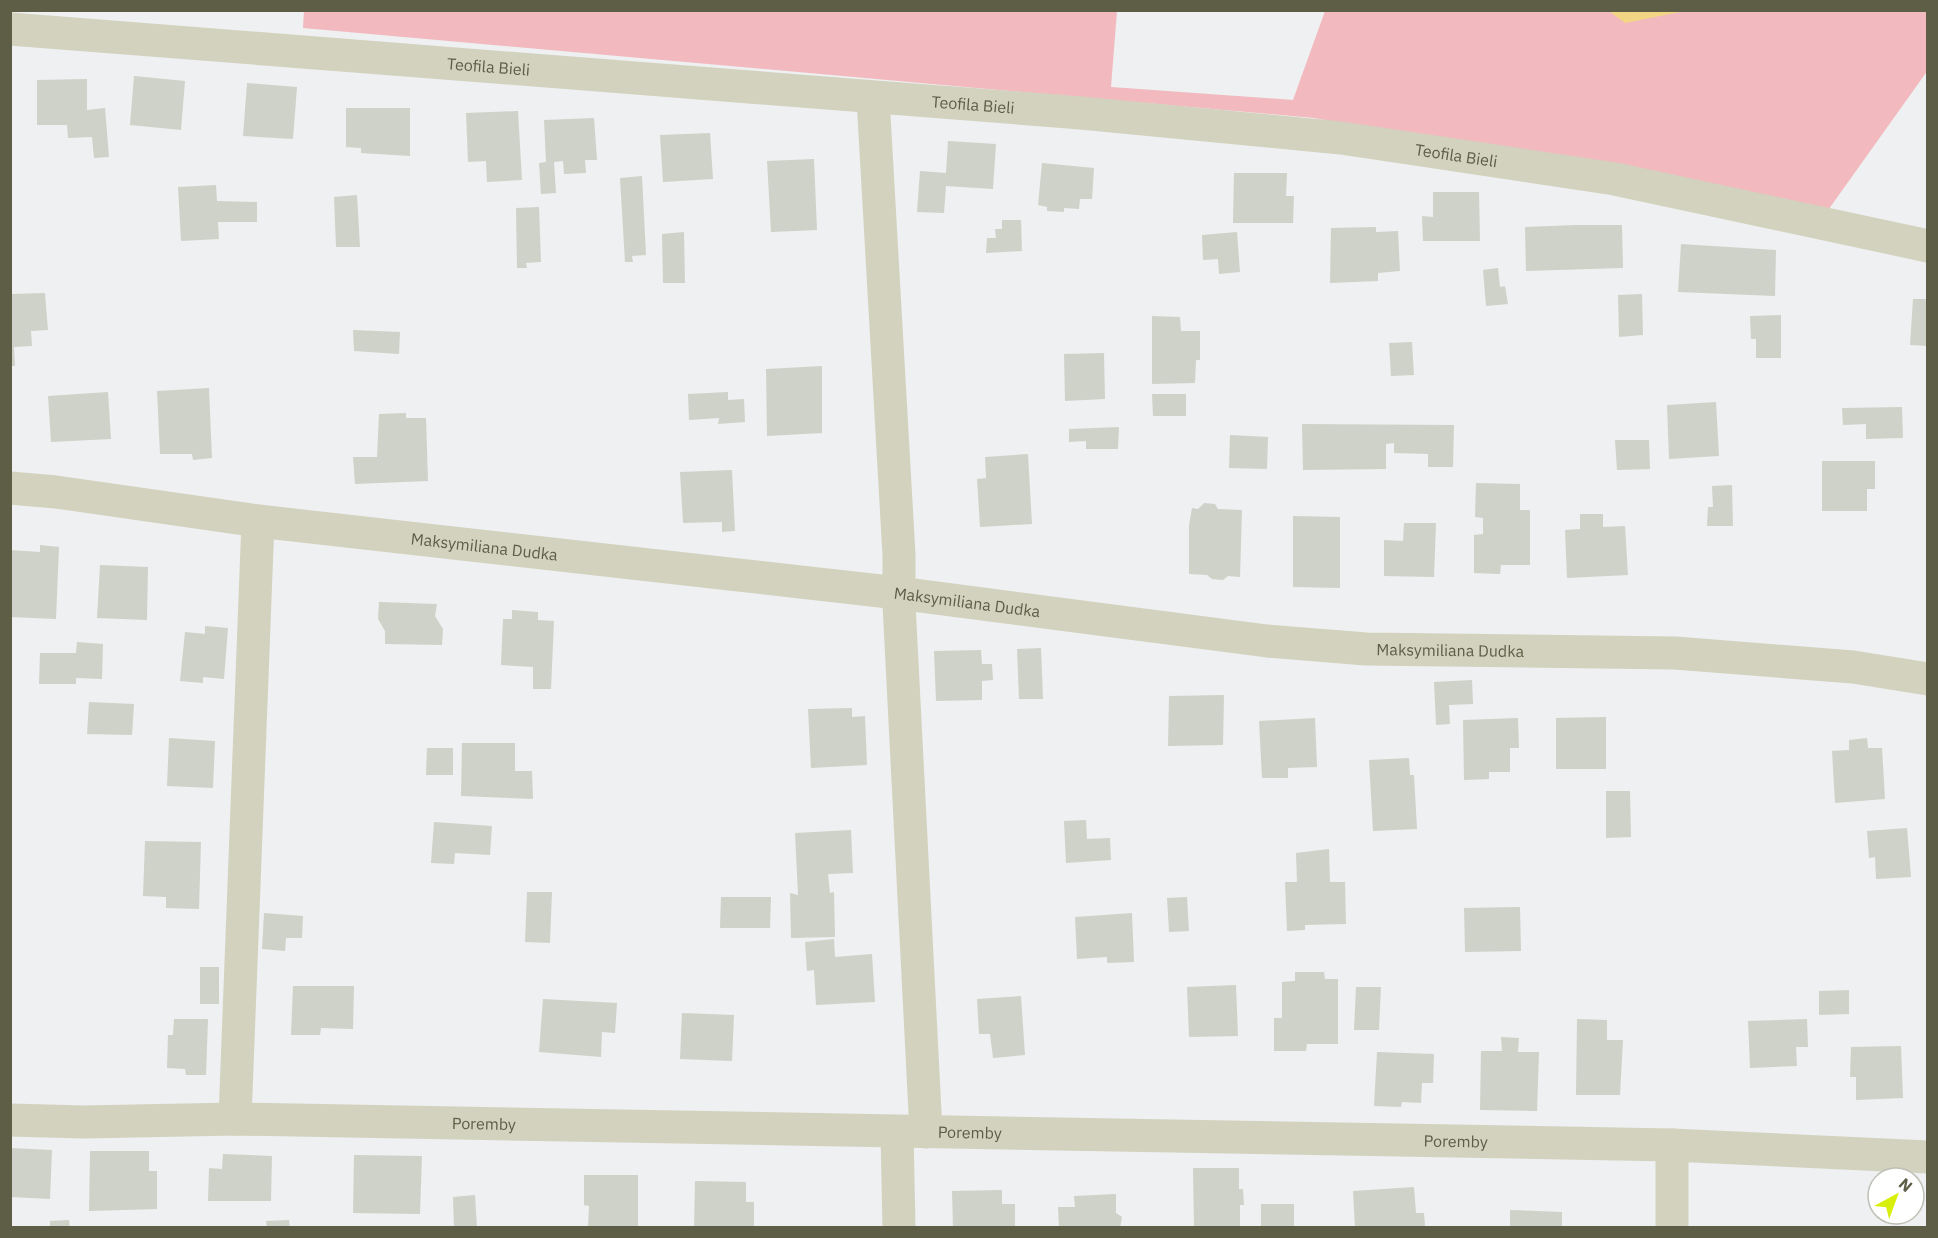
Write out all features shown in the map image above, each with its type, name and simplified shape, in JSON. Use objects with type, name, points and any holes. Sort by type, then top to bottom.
[{"type":"street","name":"Teofila Bieli","points":[[10,29],[1080,113],[1341,138],[1615,179],[1928,246]]},
{"type":"street","points":[[873,98],[899,555],[911,1132],[899,1227]]},
{"type":"street","name":"Maksymiliana Dudka","points":[[10,488],[56,492],[258,521],[898,593],[1267,641],[1366,649],[1675,653],[1853,668],[1928,679]]},
{"type":"street","points":[[235,1119],[258,521]]},
{"type":"street","name":"Poremby","points":[[10,1120],[84,1122],[235,1119],[1672,1145],[1928,1157]]},
{"type":"street","points":[[1672,1145],[1672,1227]]},
{"type":"shaded area","points":[[304,10],[1117,11],[1111,87],[1293,100],[1325,11],[1927,10],[1928,70],[1826,213],[1314,118],[303,28]]},
{"type":"shaded area","points":[[1609,11],[1685,11],[1625,23]]},
{"type":"building","points":[[134,76],[185,81],[181,130],[130,125]]},
{"type":"building","points":[[87,79],[87,110],[105,108],[109,157],[94,158],[92,137],[68,138],[67,125],[37,125],[37,80]]},
{"type":"building","points":[[247,83],[297,87],[293,139],[243,136]]},
{"type":"building","points":[[346,108],[410,108],[410,156],[361,153],[361,148],[346,147]]},
{"type":"building","points":[[518,111],[522,180],[487,182],[486,161],[468,162],[466,113]]},
{"type":"building","points":[[594,118],[597,160],[585,160],[586,173],[564,174],[563,161],[554,162],[556,193],[541,194],[539,163],[546,162],[544,120]]},
{"type":"building","points":[[710,133],[713,179],[663,182],[660,135]]},
{"type":"building","points":[[948,141],[996,144],[993,189],[946,186],[944,213],[917,212],[920,171],[946,173]]},
{"type":"building","points":[[814,159],[817,230],[771,232],[767,161]]},
{"type":"building","points":[[1042,163],[1094,168],[1092,199],[1080,199],[1079,209],[1064,208],[1064,212],[1047,211],[1047,207],[1038,205]]},
{"type":"building","points":[[1234,173],[1287,173],[1286,196],[1294,196],[1293,223],[1233,223]]},
{"type":"building","points":[[642,176],[646,255],[632,256],[633,262],[625,262],[620,178]]},
{"type":"building","points":[[216,185],[217,201],[257,202],[257,222],[218,222],[219,239],[181,241],[178,187]]},
{"type":"building","points":[[1433,192],[1479,192],[1480,241],[1423,241],[1422,216],[1433,217]]},
{"type":"building","points":[[357,195],[360,247],[336,247],[334,197]]},
{"type":"building","points":[[539,207],[541,262],[526,263],[527,268],[517,268],[516,208]]},
{"type":"building","points":[[1002,220],[1021,220],[1022,251],[986,253],[987,238],[996,238],[995,229],[1002,229]]},
{"type":"building","points":[[1622,225],[1623,268],[1526,271],[1525,227]]},
{"type":"building","points":[[1376,227],[1376,232],[1398,231],[1400,271],[1378,273],[1378,281],[1330,283],[1331,228]]},
{"type":"building","points":[[684,232],[685,283],[663,283],[662,234]]},
{"type":"building","points":[[1237,232],[1240,272],[1219,274],[1218,259],[1203,260],[1202,235]]},
{"type":"building","points":[[1681,244],[1776,250],[1775,296],[1678,292]]},
{"type":"building","points":[[1498,268],[1500,287],[1505,286],[1508,304],[1486,306],[1483,270]]},
{"type":"building","points":[[45,293],[48,330],[31,331],[32,346],[14,347],[15,366],[10,366],[12,294]]},
{"type":"building","points":[[1642,294],[1643,335],[1619,337],[1618,295]]},
{"type":"building","points":[[1913,299],[1928,299],[1928,346],[1910,345]]},
{"type":"building","points":[[1781,315],[1781,358],[1756,358],[1756,339],[1751,339],[1750,316]]},
{"type":"building","points":[[1152,316],[1180,317],[1181,331],[1200,331],[1200,360],[1196,360],[1195,383],[1152,384]]},
{"type":"building","points":[[353,330],[400,332],[399,354],[354,351]]},
{"type":"building","points":[[1412,342],[1414,375],[1391,376],[1389,343]]},
{"type":"building","points":[[1104,353],[1105,399],[1065,401],[1064,354]]},
{"type":"building","points":[[822,366],[822,433],[767,436],[766,369]]},
{"type":"building","points":[[209,388],[212,458],[193,460],[192,454],[160,454],[157,391]]},
{"type":"building","points":[[108,392],[111,439],[51,442],[48,396]]},
{"type":"building","points":[[728,392],[728,400],[744,399],[745,422],[718,424],[719,418],[689,420],[688,394]]},
{"type":"building","points":[[1152,394],[1186,394],[1186,416],[1153,416]]},
{"type":"building","points":[[1716,402],[1719,456],[1669,459],[1667,405]]},
{"type":"building","points":[[1902,407],[1903,438],[1866,439],[1866,424],[1843,425],[1842,408]]},
{"type":"building","points":[[406,413],[406,418],[426,418],[428,481],[355,484],[353,457],[377,457],[379,414]]},
{"type":"building","points":[[1302,424],[1454,425],[1453,467],[1428,467],[1428,454],[1394,453],[1394,443],[1386,444],[1386,469],[1303,470]]},
{"type":"building","points":[[1119,427],[1118,449],[1086,449],[1086,441],[1069,442],[1069,429]]},
{"type":"building","points":[[1230,435],[1268,437],[1267,469],[1229,468]]},
{"type":"building","points":[[1615,440],[1649,440],[1650,469],[1617,470]]},
{"type":"building","points":[[1028,454],[1032,524],[980,527],[977,479],[986,478],[985,457]]},
{"type":"building","points":[[1822,461],[1875,461],[1875,489],[1867,489],[1867,511],[1822,511]]},
{"type":"building","points":[[732,470],[735,531],[722,532],[722,522],[683,523],[680,472]]},
{"type":"building","points":[[1476,483],[1520,484],[1520,510],[1530,510],[1530,565],[1501,565],[1500,574],[1474,573],[1474,535],[1483,534],[1483,518],[1475,517]]},
{"type":"building","points":[[1732,485],[1733,526],[1707,526],[1708,507],[1713,507],[1712,486]]},
{"type":"building","points":[[1204,503],[1215,504],[1218,509],[1242,510],[1240,577],[1228,576],[1223,580],[1212,579],[1207,575],[1189,574],[1189,525],[1192,508],[1198,509]]},
{"type":"building","points":[[1580,514],[1603,514],[1603,527],[1625,526],[1628,575],[1567,578],[1565,530],[1580,529]]},
{"type":"building","points":[[1293,516],[1340,517],[1340,588],[1293,587]]},
{"type":"building","points":[[1404,523],[1436,523],[1434,577],[1384,576],[1384,540],[1403,541]]},
{"type":"building","points":[[40,545],[59,547],[56,619],[10,617],[10,550],[40,552]]},
{"type":"building","points":[[100,565],[148,567],[147,620],[97,618]]},
{"type":"building","points":[[379,602],[437,604],[435,616],[443,629],[442,645],[385,644],[385,631],[378,619]]},
{"type":"building","points":[[512,610],[538,612],[538,620],[554,621],[551,689],[533,689],[533,667],[501,665],[503,619],[512,619]]},
{"type":"building","points":[[205,626],[228,628],[224,679],[203,677],[203,683],[180,681],[185,632],[205,634]]},
{"type":"building","points":[[77,642],[103,644],[102,679],[76,678],[76,684],[39,684],[40,653],[76,653]]},
{"type":"building","points":[[1041,648],[1043,699],[1019,699],[1017,649]]},
{"type":"building","points":[[981,650],[982,664],[992,664],[993,680],[982,681],[982,700],[936,701],[934,651]]},
{"type":"building","points":[[1472,680],[1473,704],[1449,705],[1450,724],[1436,725],[1434,682]]},
{"type":"building","points":[[1224,695],[1223,745],[1168,746],[1169,696]]},
{"type":"building","points":[[89,702],[134,704],[132,735],[87,734]]},
{"type":"building","points":[[852,708],[852,717],[865,716],[867,765],[811,768],[808,709]]},
{"type":"building","points":[[1606,717],[1606,769],[1556,769],[1556,718]]},
{"type":"building","points":[[1315,718],[1317,767],[1288,768],[1288,778],[1262,778],[1259,721]]},
{"type":"building","points":[[1518,718],[1519,748],[1510,748],[1510,772],[1489,772],[1489,779],[1464,780],[1463,720]]},
{"type":"building","points":[[169,738],[215,741],[213,788],[167,786]]},
{"type":"building","points":[[1867,738],[1868,748],[1882,748],[1885,799],[1835,803],[1832,751],[1849,750],[1849,740]]},
{"type":"building","points":[[462,743],[515,743],[515,771],[532,771],[533,799],[461,796]]},
{"type":"building","points":[[427,748],[453,748],[453,775],[426,775]]},
{"type":"building","points":[[1409,758],[1410,775],[1414,775],[1417,829],[1373,831],[1369,760]]},
{"type":"building","points":[[1606,791],[1630,791],[1631,837],[1606,838]]},
{"type":"building","points":[[1086,820],[1087,839],[1110,838],[1111,860],[1066,863],[1064,821]]},
{"type":"building","points":[[434,822],[492,826],[490,855],[455,853],[454,864],[431,863]]},
{"type":"building","points":[[1907,828],[1911,877],[1876,879],[1875,857],[1869,858],[1867,831]]},
{"type":"building","points":[[851,830],[853,873],[828,874],[830,893],[834,892],[835,937],[791,938],[790,893],[798,895],[795,833]]},
{"type":"building","points":[[145,841],[201,842],[199,909],[166,908],[166,897],[143,896]]},
{"type":"building","points":[[1329,849],[1330,882],[1345,882],[1346,924],[1305,925],[1305,930],[1287,931],[1285,882],[1297,882],[1296,853]]},
{"type":"building","points":[[527,892],[552,892],[550,943],[525,942]]},
{"type":"building","points":[[721,897],[771,897],[770,928],[720,928]]},
{"type":"building","points":[[1187,897],[1189,931],[1169,932],[1167,898]]},
{"type":"building","points":[[1520,907],[1521,951],[1465,952],[1464,908]]},
{"type":"building","points":[[264,913],[303,916],[302,938],[286,938],[285,951],[262,949]]},
{"type":"building","points":[[1132,913],[1134,962],[1107,963],[1107,957],[1077,959],[1075,917]]},
{"type":"building","points":[[834,939],[835,957],[872,954],[875,1002],[816,1005],[814,970],[807,971],[805,942]]},
{"type":"building","points":[[200,967],[219,967],[219,1004],[200,1004]]},
{"type":"building","points":[[1295,972],[1324,972],[1325,979],[1338,979],[1338,1044],[1307,1044],[1306,1051],[1274,1051],[1274,1018],[1282,1018],[1282,982],[1295,981]]},
{"type":"building","points":[[1236,985],[1238,1036],[1189,1037],[1187,987]]},
{"type":"building","points":[[293,986],[354,986],[353,1029],[321,1028],[320,1035],[291,1035]]},
{"type":"building","points":[[1356,987],[1381,987],[1379,1030],[1354,1030]]},
{"type":"building","points":[[1849,990],[1849,1014],[1819,1015],[1819,991]]},
{"type":"building","points":[[1021,996],[1025,1055],[993,1058],[990,1034],[979,1034],[977,999]]},
{"type":"building","points":[[543,999],[617,1003],[615,1033],[602,1032],[601,1057],[539,1052]]},
{"type":"building","points":[[682,1013],[734,1015],[732,1061],[680,1059]]},
{"type":"building","points":[[174,1019],[208,1019],[206,1075],[186,1075],[185,1069],[167,1068],[168,1035],[173,1035]]},
{"type":"building","points":[[1577,1019],[1607,1020],[1607,1040],[1623,1040],[1620,1095],[1576,1095]]},
{"type":"building","points":[[1807,1019],[1808,1047],[1796,1047],[1797,1066],[1750,1068],[1748,1021]]},
{"type":"building","points":[[1501,1037],[1519,1038],[1518,1052],[1539,1052],[1537,1111],[1480,1110],[1481,1051],[1502,1051]]},
{"type":"building","points":[[1901,1046],[1903,1098],[1856,1100],[1856,1077],[1850,1077],[1851,1047]]},
{"type":"building","points":[[1377,1052],[1434,1054],[1433,1083],[1422,1083],[1421,1103],[1402,1102],[1401,1107],[1374,1106]]},
{"type":"building","points":[[11,1148],[52,1150],[50,1199],[10,1197]]},
{"type":"building","points":[[90,1151],[149,1151],[149,1171],[157,1171],[157,1209],[89,1211]]},
{"type":"building","points":[[223,1154],[272,1156],[271,1201],[208,1201],[209,1168],[222,1169]]},
{"type":"building","points":[[354,1155],[422,1156],[420,1214],[353,1213]]},
{"type":"building","points":[[1193,1168],[1239,1168],[1239,1189],[1243,1189],[1244,1205],[1240,1205],[1240,1228],[1194,1228]]},
{"type":"building","points":[[584,1175],[638,1175],[638,1228],[588,1228],[589,1206],[584,1205]]},
{"type":"building","points":[[695,1181],[746,1182],[746,1202],[754,1202],[754,1228],[694,1228]]},
{"type":"building","points":[[1414,1187],[1416,1213],[1424,1213],[1425,1226],[1355,1228],[1353,1191]]},
{"type":"building","points":[[1002,1190],[1002,1204],[1015,1204],[1015,1228],[953,1228],[952,1191]]},
{"type":"building","points":[[1116,1194],[1116,1213],[1122,1217],[1120,1228],[1059,1228],[1058,1207],[1075,1207],[1074,1196]]},
{"type":"building","points":[[475,1195],[477,1228],[454,1228],[453,1197]]},
{"type":"building","points":[[1261,1204],[1294,1204],[1294,1228],[1261,1228]]},
{"type":"building","points":[[1510,1210],[1562,1212],[1562,1228],[1510,1228]]},
{"type":"building","points":[[69,1220],[70,1228],[50,1228],[50,1221]]},
{"type":"building","points":[[289,1220],[290,1228],[267,1228],[266,1221]]}]
